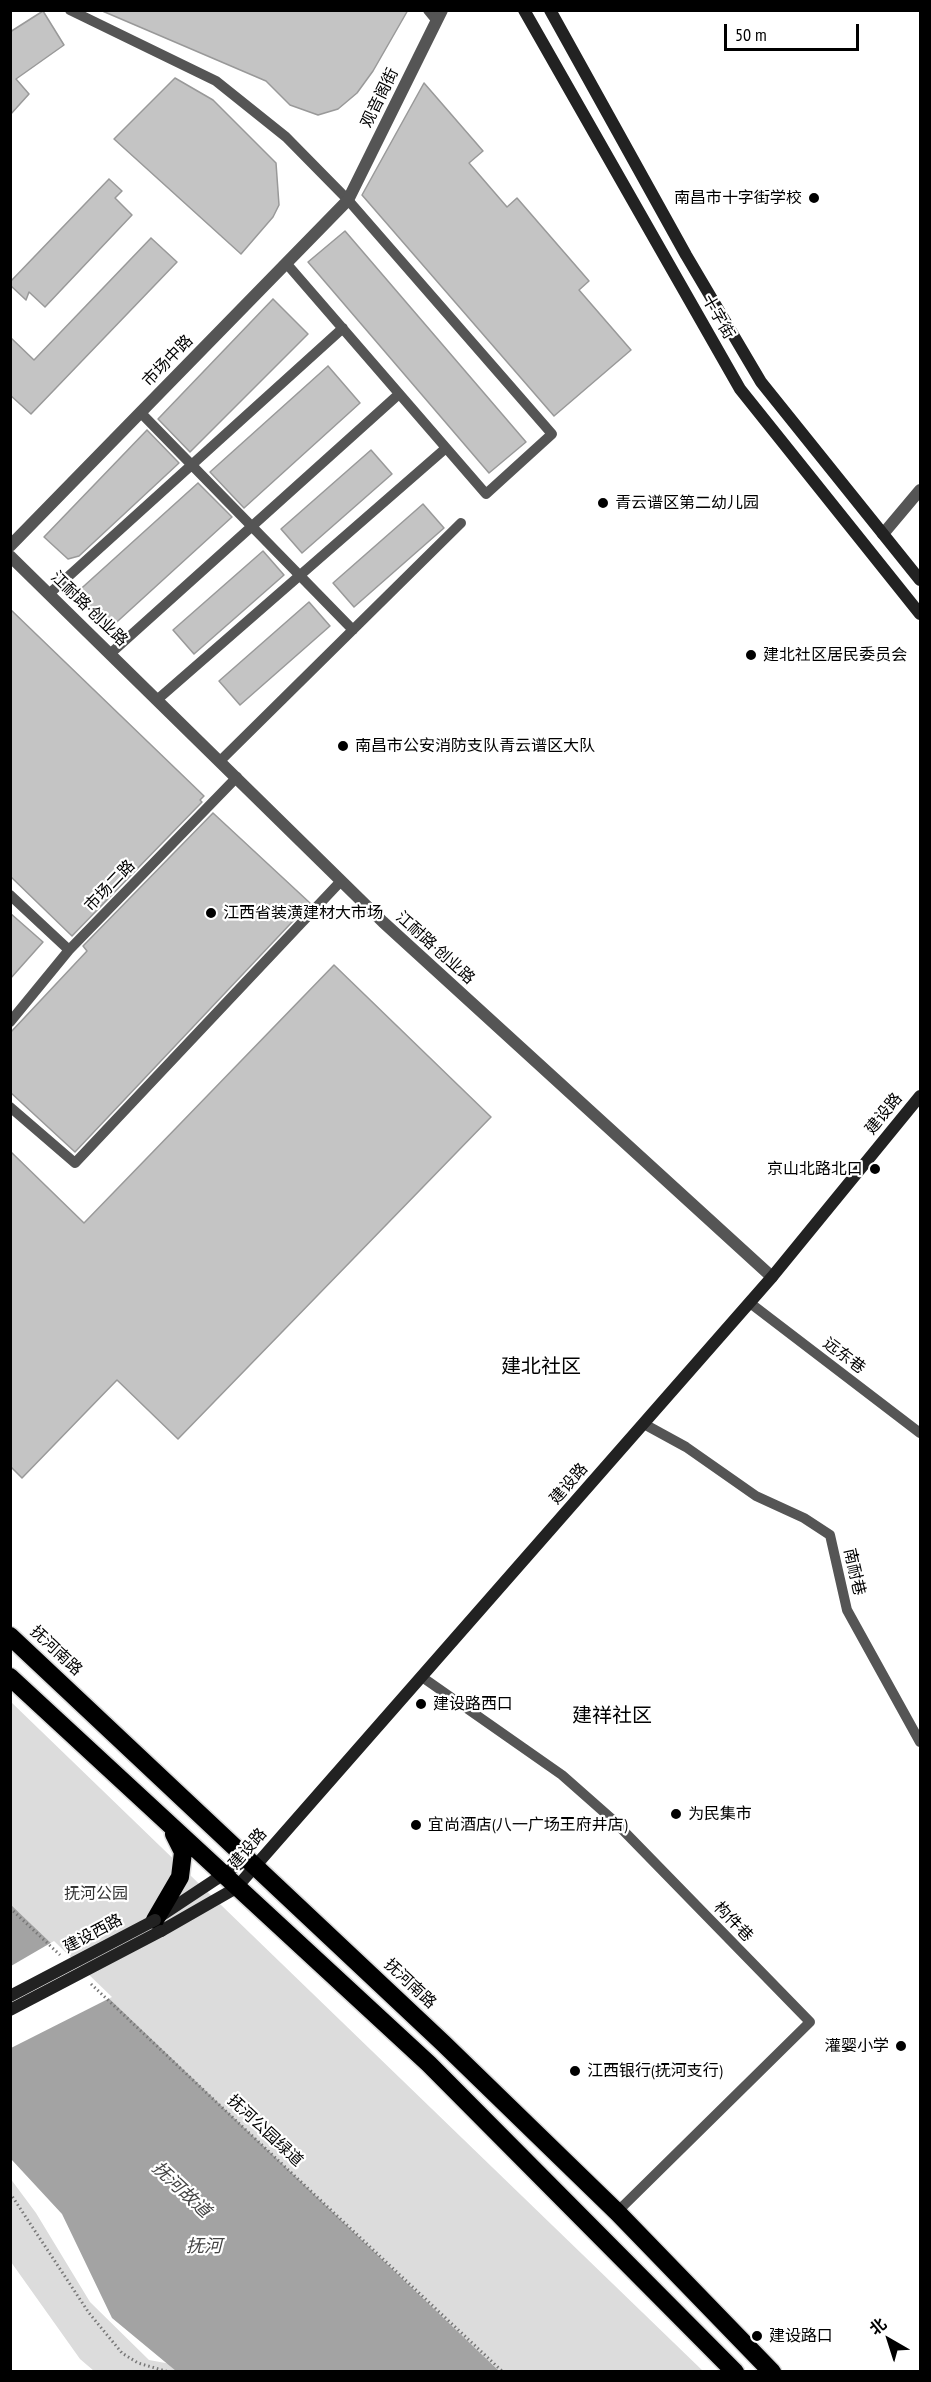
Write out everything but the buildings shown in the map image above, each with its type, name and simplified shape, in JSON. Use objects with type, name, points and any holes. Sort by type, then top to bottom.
[{"type":"highway","name":"抚河南路","points":[[10,1636],[251,1861],[616,2212],[772,2372]]},
{"type":"highway","points":[[10,1677],[429,2064],[735,2372]]},
{"type":"highway","points":[[158,1925],[180,1877],[183,1852],[171,1827]]},
{"type":"main road","name":"十字街","points":[[524,10],[740,389],[921,614]]},
{"type":"main road","name":"十字街","points":[[550,10],[686,255],[761,382],[921,580]]},
{"type":"main road","name":"建设路","points":[[251,1861],[422,1677],[750,1303],[921,1096]]},
{"type":"main road","name":"建设西路","points":[[10,2010],[230,1882],[251,1861]]},
{"type":"main road","name":"建设西路","points":[[10,1996],[158,1925]]},
{"type":"street","name":"观音阁街","points":[[348,200],[439,16]]},
{"type":"street","name":"市场中路","points":[[10,546],[348,200]]},
{"type":"street","points":[[883,534],[921,490]]},
{"type":"street","name":"江耐路·创业路","points":[[10,556],[383,922],[772,1277]]},
{"type":"lane","points":[[70,10],[216,81],[286,137],[348,200],[552,434],[486,494],[286,263]]},
{"type":"lane","points":[[428,10],[439,16]]},
{"type":"lane","points":[[50,593],[342,328]]},
{"type":"lane","points":[[111,654],[399,394]]},
{"type":"lane","points":[[141,413],[353,630]]},
{"type":"lane","points":[[158,699],[446,448]]},
{"type":"lane","points":[[220,761],[461,523]]},
{"type":"lane","name":"市场二路","points":[[10,1022],[69,950],[237,777]]},
{"type":"lane","points":[[10,1107],[75,1163],[341,881]]},
{"type":"lane","points":[[10,895],[69,950]]},
{"type":"lane","name":"远东巷","points":[[750,1303],[921,1433]]},
{"type":"lane","name":"南耐巷","points":[[644,1424],[686,1448],[756,1496],[804,1518],[830,1535],[848,1610],[921,1742]]},
{"type":"lane","name":"构件巷","points":[[422,1677],[562,1775],[613,1820],[810,2022],[616,2212]]},
{"type":"path","points":[[10,1908],[62,1956]]},
{"type":"path","name":"抚河公园绿道","points":[[88,1981],[503,2372]]},
{"type":"path","points":[[10,2193],[89,2313],[122,2353],[138,2363],[169,2372]]},
{"type":"green space","name":"抚河公园","points":[[10,1701],[703,2371],[496,2371],[11,1922]]},
{"type":"green space","points":[[10,2178],[36,2213],[90,2302],[149,2360],[209,2371],[94,2371],[80,2359],[11,2262]]},
{"type":"water","name":"抚河","points":[[10,1904],[499,2371],[176,2371],[112,2318],[62,2214],[11,2159]]},
{"type":"pier","points":[[54,1941],[112,1997],[11,2048],[11,1966]]},
{"type":"place","name":"南昌市十字街学校","points":[[814,198]]},
{"type":"place","name":"青云谱区第二幼儿园","points":[[603,503]]},
{"type":"place","name":"建北社区居民委员会","points":[[751,655]]},
{"type":"place","name":"南昌市公安消防支队青云谱区大队","points":[[343,746]]},
{"type":"place","name":"江西省装潢建材大市场","points":[[211,913]]},
{"type":"place","name":"京山北路北口","points":[[875,1169]]},
{"type":"place","name":"建设路西口","points":[[421,1704]]},
{"type":"place","name":"为民集市","points":[[676,1814]]},
{"type":"place","name":"宜尚酒店(八一广场王府井店)","points":[[416,1825]]},
{"type":"place","name":"灌婴小学","points":[[901,2046]]},
{"type":"place","name":"江西银行(抚河支行)","points":[[575,2071]]},
{"type":"place","name":"建设路口","points":[[757,2336]]},
{"type":"district","name":"建北社区","points":[[541,1367]]},
{"type":"district","name":"建祥社区","points":[[612,1716]]},
{"type":"water label","name":"抚河故道","points":[[181,2190]]}]
